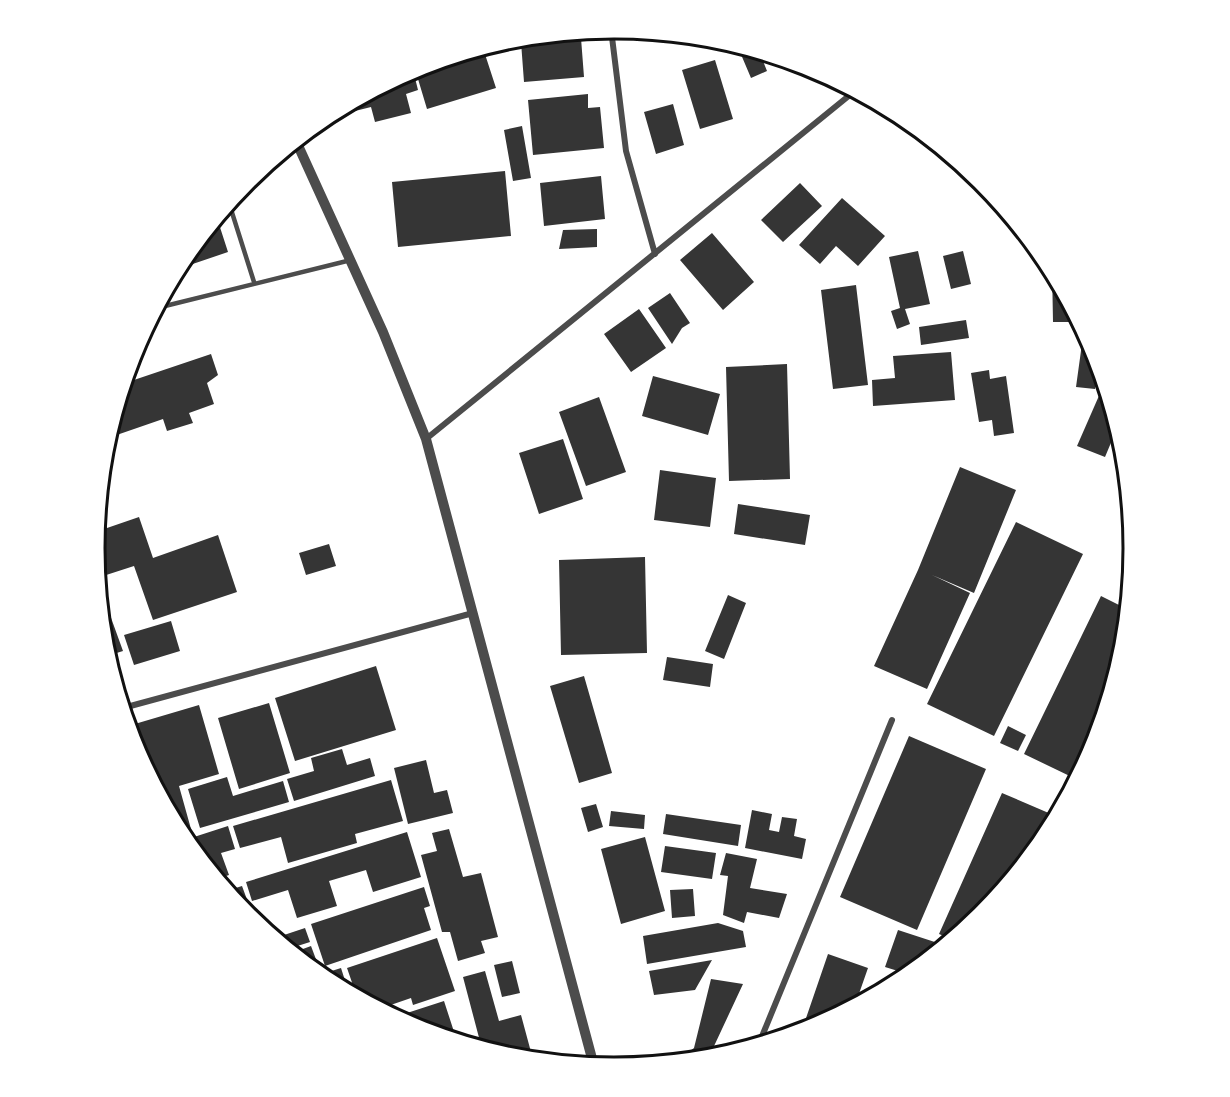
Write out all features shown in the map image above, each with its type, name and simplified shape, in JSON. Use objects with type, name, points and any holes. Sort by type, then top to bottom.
[{"type":"street","points":[[612,39],[626,152],[655,254]]},
{"type":"street","points":[[426,439],[848,96]]},
{"type":"street","points":[[299,148],[383,332],[426,439],[592,1057]]},
{"type":"street","points":[[131,706],[473,613]]},
{"type":"street","points":[[762,1036],[892,720]]},
{"type":"lane","points":[[232,213],[254,282]]},
{"type":"lane","points":[[168,305],[254,282],[351,260]]},
{"type":"building","points":[[581,40],[584,77],[524,82],[521,48]]},
{"type":"building","points":[[485,55],[496,88],[427,109],[418,79]]},
{"type":"building","points":[[741,55],[763,61],[767,71],[751,78]]},
{"type":"building","points":[[715,60],[733,119],[700,129],[682,70]]},
{"type":"building","points":[[416,80],[418,90],[406,94],[411,113],[375,122],[371,107],[353,112]]},
{"type":"building","points":[[588,94],[588,108],[600,107],[604,148],[533,155],[528,100]]},
{"type":"building","points":[[673,104],[684,145],[656,154],[644,112]]},
{"type":"building","points":[[522,126],[531,178],[513,181],[504,130]]},
{"type":"building","points":[[505,171],[511,236],[398,247],[392,182]]},
{"type":"building","points":[[601,176],[605,219],[544,226],[540,183]]},
{"type":"building","points":[[800,183],[822,206],[783,242],[761,220]]},
{"type":"building","points":[[842,198],[885,236],[858,266],[836,246],[820,264],[799,245]]},
{"type":"building","points":[[220,227],[228,252],[191,264]]},
{"type":"building","points":[[597,229],[597,247],[559,249],[563,230]]},
{"type":"building","points":[[712,233],[754,282],[723,310],[680,260]]},
{"type":"building","points":[[918,251],[930,304],[905,309],[910,324],[897,329],[891,311],[900,308],[889,257]]},
{"type":"building","points":[[963,251],[971,284],[951,289],[943,256]]},
{"type":"building","points":[[856,285],[868,385],[833,389],[821,290]]},
{"type":"building","points":[[1052,288],[1071,322],[1053,322]]},
{"type":"building","points":[[670,293],[690,323],[682,328],[672,344],[648,308]]},
{"type":"building","points":[[639,309],[666,348],[631,372],[604,334]]},
{"type":"building","points":[[966,320],[969,338],[921,345],[919,327]]},
{"type":"building","points":[[1082,345],[1096,382],[1095,389],[1076,387]]},
{"type":"building","points":[[951,352],[955,400],[873,406],[872,380],[895,378],[893,356]]},
{"type":"building","points":[[211,354],[218,375],[207,383],[214,404],[189,413],[193,423],[167,431],[163,419],[119,434],[135,380]]},
{"type":"building","points":[[787,364],[790,479],[729,481],[726,367]]},
{"type":"building","points":[[989,370],[990,379],[1006,376],[1014,433],[994,436],[992,420],[979,422],[971,373]]},
{"type":"building","points":[[653,376],[720,394],[708,435],[642,416]]},
{"type":"building","points":[[1100,394],[1113,439],[1105,457],[1077,446]]},
{"type":"building","points":[[599,397],[626,472],[586,486],[559,412]]},
{"type":"building","points":[[563,439],[583,499],[539,514],[519,453]]},
{"type":"building","points":[[960,467],[1016,490],[974,593],[932,575],[970,593],[927,689],[874,666],[918,570]]},
{"type":"building","points":[[660,470],[716,478],[710,527],[654,520]]},
{"type":"building","points":[[738,504],[810,515],[805,545],[734,534]]},
{"type":"building","points":[[139,517],[153,558],[218,535],[237,592],[153,620],[134,566],[107,575],[106,526],[107,528]]},
{"type":"building","points":[[1016,522],[1083,554],[994,736],[927,704]]},
{"type":"building","points":[[329,544],[336,566],[306,575],[299,553]]},
{"type":"building","points":[[645,557],[647,653],[561,655],[559,560]]},
{"type":"building","points":[[728,595],[746,603],[724,659],[705,651]]},
{"type":"building","points":[[1101,596],[1121,606],[1115,648],[1107,680],[1086,743],[1071,776],[1024,754]]},
{"type":"building","points":[[110,615],[123,651],[116,653]]},
{"type":"building","points":[[171,621],[180,651],[134,665],[124,635]]},
{"type":"building","points":[[667,657],[713,664],[710,687],[663,680]]},
{"type":"building","points":[[376,666],[396,730],[295,761],[275,698]]},
{"type":"building","points":[[584,676],[612,773],[579,783],[550,686]]},
{"type":"building","points":[[269,703],[290,773],[239,789],[218,718]]},
{"type":"building","points":[[199,705],[219,774],[179,786],[191,829],[158,774],[137,723]]},
{"type":"building","points":[[1008,726],[1026,735],[1018,751],[1000,743]]},
{"type":"building","points":[[909,736],[986,769],[917,930],[840,897]]},
{"type":"building","points":[[342,749],[347,765],[370,758],[375,776],[294,801],[287,779],[314,771],[311,758]]},
{"type":"building","points":[[426,760],[434,793],[447,790],[453,813],[408,824],[394,768]]},
{"type":"building","points":[[227,777],[233,796],[283,781],[289,802],[200,828],[188,789]]},
{"type":"building","points":[[391,780],[403,821],[355,834],[357,843],[288,863],[281,837],[240,848],[233,826]]},
{"type":"building","points":[[1002,793],[1050,814],[1039,832],[998,884],[951,932],[945,937],[939,934]]},
{"type":"building","points":[[596,804],[603,827],[588,832],[581,808]]},
{"type":"building","points":[[752,810],[772,814],[769,830],[779,832],[782,817],[797,819],[794,836],[806,839],[802,859],[745,848]]},
{"type":"building","points":[[611,811],[645,815],[644,829],[609,826]]},
{"type":"building","points":[[666,814],[741,825],[738,846],[663,834]]},
{"type":"building","points":[[228,826],[235,849],[221,853],[229,875],[225,876],[195,837]]},
{"type":"building","points":[[449,829],[463,877],[481,873],[498,937],[481,941],[485,953],[458,961],[450,932],[442,932],[421,855],[437,851],[432,833]]},
{"type":"building","points":[[407,832],[421,877],[373,892],[366,870],[329,881],[337,906],[297,918],[288,890],[252,901],[246,882]]},
{"type":"building","points":[[645,837],[665,911],[621,924],[601,849]]},
{"type":"building","points":[[665,846],[716,853],[712,879],[661,872]]},
{"type":"building","points":[[726,853],[757,859],[750,888],[787,894],[779,918],[747,912],[744,923],[723,915],[728,876],[720,875]]},
{"type":"building","points":[[242,886],[247,901],[236,888]]},
{"type":"building","points":[[424,887],[430,906],[424,908],[431,930],[325,966],[311,924]]},
{"type":"building","points":[[693,889],[695,916],[672,918],[670,890]]},
{"type":"building","points":[[718,923],[743,931],[746,947],[647,964],[643,936]]},
{"type":"building","points":[[305,928],[310,942],[297,946],[283,935]]},
{"type":"building","points":[[898,930],[938,943],[899,971],[885,967]]},
{"type":"building","points":[[437,938],[455,991],[413,1005],[411,998],[390,1005],[353,986],[347,968]]},
{"type":"building","points":[[311,946],[317,961],[305,953],[301,950]]},
{"type":"building","points":[[828,954],[868,968],[858,996],[805,1021]]},
{"type":"building","points":[[712,960],[695,990],[654,995],[649,971]]},
{"type":"building","points":[[512,961],[520,993],[502,997],[494,965]]},
{"type":"building","points":[[341,968],[345,980],[332,972]]},
{"type":"building","points":[[485,971],[499,1021],[521,1015],[531,1051],[480,1040],[463,977]]},
{"type":"building","points":[[711,979],[743,984],[713,1048],[688,1053],[694,1048]]},
{"type":"building","points":[[444,1001],[454,1032],[420,1019],[407,1013]]}]
